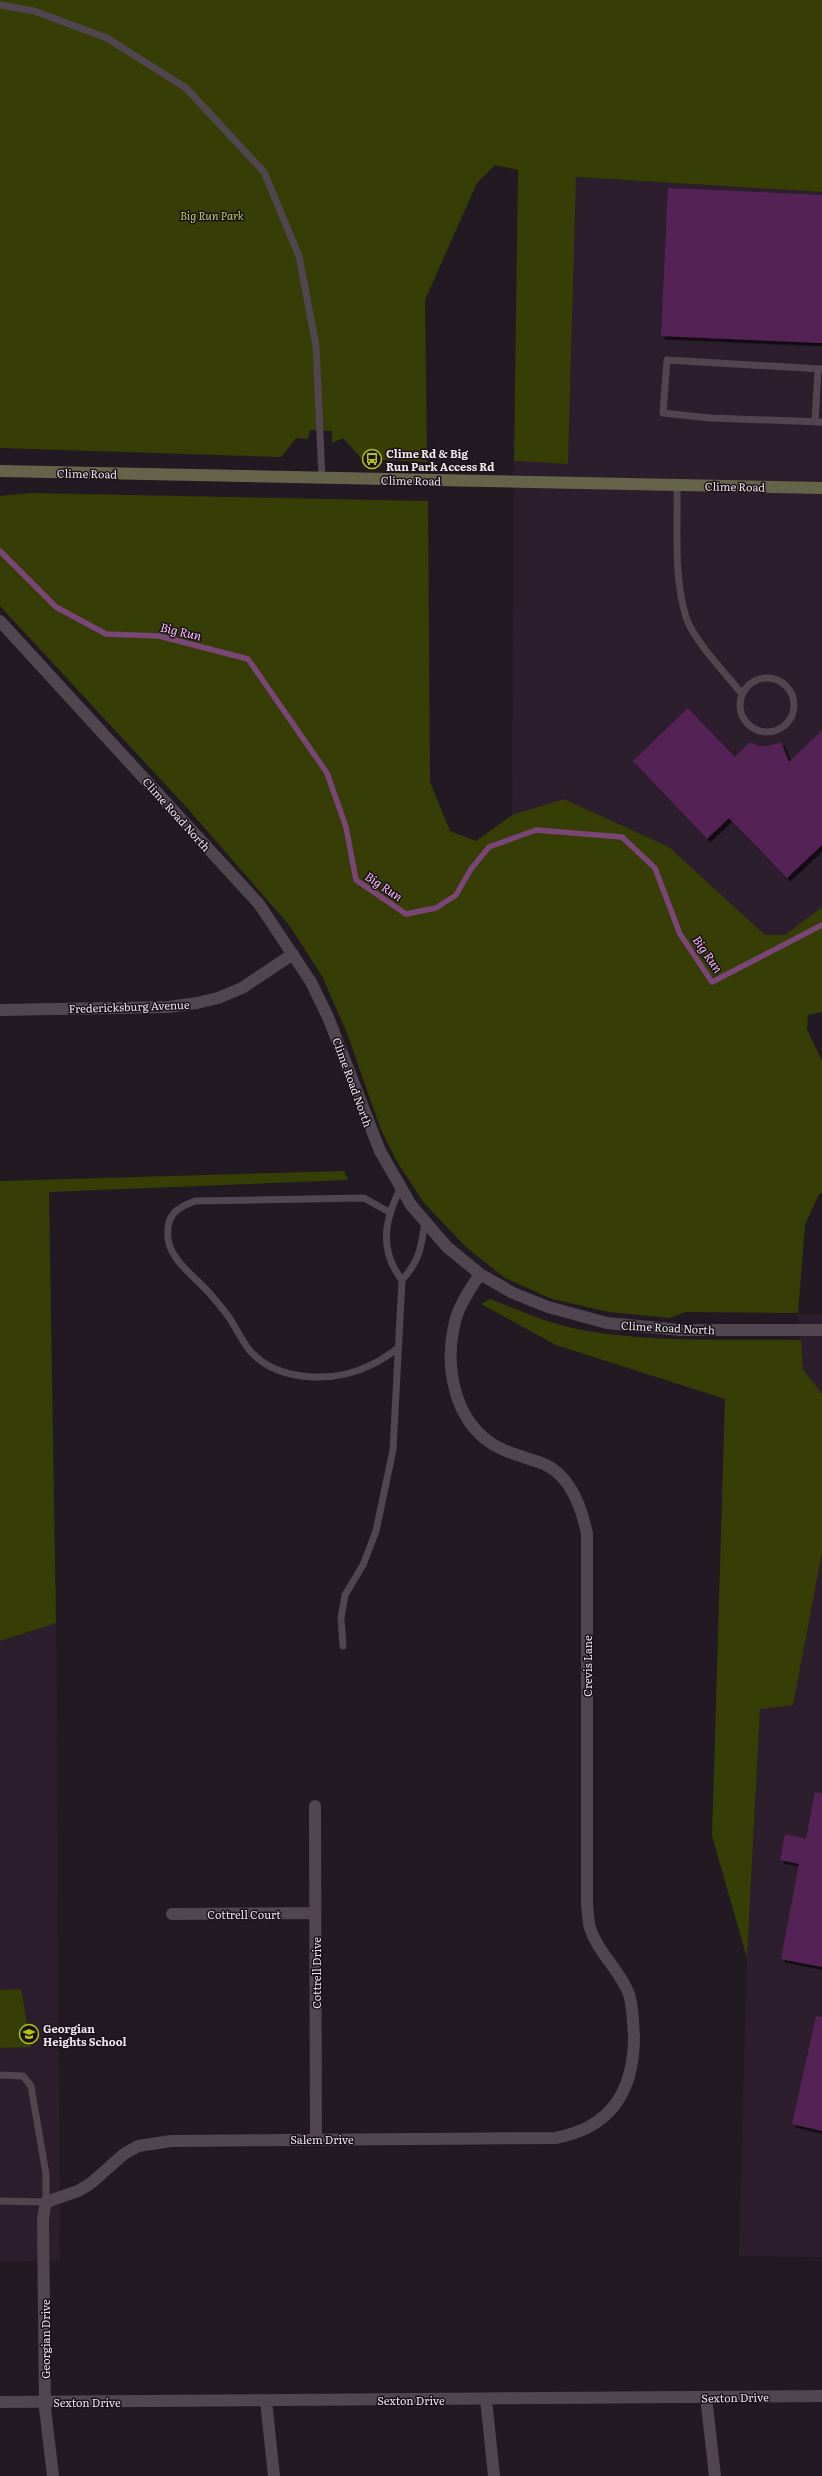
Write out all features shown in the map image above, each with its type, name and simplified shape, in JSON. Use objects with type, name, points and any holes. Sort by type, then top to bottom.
[{"type":"main road","name":"Clime Road","points":[[0,470],[822,488]]},
{"type":"street","name":"Clime Road North","points":[[0,620],[259,904],[311,982],[328,1016],[377,1146],[411,1205],[447,1247],[480,1274],[513,1293],[548,1307],[607,1323],[681,1330],[822,1330]]},
{"type":"street","name":"Fredericksburg Avenue","points":[[0,1010],[168,1007],[197,1003],[218,998],[242,988],[293,954]]},
{"type":"street","name":"Crevis Lane","points":[[480,1274],[463,1300],[454,1326],[452,1356],[454,1383],[461,1412],[473,1428],[489,1442],[546,1465],[563,1479],[578,1501],[583,1514],[587,1534],[587,1904],[590,1928],[629,1994],[633,2020],[632,2072],[610,2113]]},
{"type":"street","name":"Cottrell Drive","points":[[315,1806],[316,2139]]},
{"type":"street","name":"Cottrell Court","points":[[172,1914],[315,1914]]},
{"type":"street","name":"Salem Drive","points":[[46,2202],[78,2191],[90,2184],[124,2154],[138,2146],[171,2141],[555,2138],[585,2130],[610,2113]]},
{"type":"street","name":"Georgian Drive","points":[[46,2202],[43,2218],[45,2402],[53,2476]]},
{"type":"street","name":"Sexton Drive","points":[[0,2402],[822,2396]]},
{"type":"street","points":[[706,2397],[715,2476]]},
{"type":"street","points":[[486,2399],[494,2476]]},
{"type":"street","points":[[266,2401],[274,2476]]},
{"type":"lane","points":[[0,5],[34,12],[107,38],[186,88],[264,172],[299,256],[316,346],[322,478]]},
{"type":"lane","points":[[667,360],[820,369],[818,422],[671,415],[663,413],[667,360]]},
{"type":"lane","points":[[677,485],[678,564],[681,594],[688,621],[708,652],[742,694],[740,710],[743,719],[756,730],[773,732],[782,728],[793,714],[794,700],[788,688],[772,678],[754,681],[742,694]]},
{"type":"lane","points":[[401,1187],[389,1212],[386,1234],[392,1268],[402,1280]]},
{"type":"lane","points":[[389,1212],[364,1198],[195,1201],[178,1207],[169,1220],[168,1239],[174,1256],[210,1293],[228,1316],[250,1351],[267,1367],[291,1375],[311,1378],[346,1373],[372,1365],[398,1348]]},
{"type":"lane","points":[[343,1646],[341,1618],[346,1595],[363,1565],[376,1531],[388,1484],[394,1450],[402,1280],[414,1266],[421,1252],[426,1222]]},
{"type":"lane","points":[[0,2075],[23,2076],[31,2086],[46,2174],[46,2202],[0,2201]]},
{"type":"shaded area","points":[[576,177],[822,192],[822,907],[785,935],[765,935],[669,847],[564,799],[512,815],[514,461],[568,464]]},
{"type":"shaded area","points":[[798,1314],[822,1314],[822,1394],[803,1369]]},
{"type":"shaded area","points":[[822,1553],[822,2257],[739,2256],[747,1958],[760,1708],[793,1705]]},
{"type":"shaded area","name":"Georgian Heights School","points":[[56,1587],[60,2261],[0,2262],[0,1588]]},
{"type":"green space","name":"Big Run Park","points":[[0,0],[822,0],[822,192],[576,177],[568,464],[514,461],[518,170],[495,165],[477,183],[425,300],[427,462],[362,459],[343,438],[332,443],[332,431],[310,430],[308,439],[296,438],[281,457],[0,448]]},
{"type":"green space","points":[[30,493],[428,501],[430,782],[450,831],[476,841],[512,815],[564,799],[669,847],[765,935],[785,935],[822,907],[822,1012],[808,1015],[807,1029],[822,1061],[822,1193],[819,1194],[805,1225],[798,1313],[685,1312],[670,1318],[609,1312],[552,1299],[505,1278],[467,1248],[424,1203],[396,1160],[381,1130],[347,1033],[322,976],[289,925],[188,809],[0,606],[0,496]]},
{"type":"green space","points":[[344,1171],[348,1180],[49,1192],[56,1623],[0,1641],[0,1181]]},
{"type":"green space","points":[[490,1299],[535,1317],[558,1324],[582,1330],[609,1334],[691,1340],[801,1340],[803,1369],[822,1394],[822,1553],[793,1705],[760,1709],[747,1958],[712,1836],[725,1399],[556,1345],[481,1304]]},
{"type":"green space","points":[[21,1989],[31,2047],[0,2048],[0,1990]]},
{"type":"building","points":[[668,188],[822,195],[822,343],[661,336]]},
{"type":"building","points":[[688,708],[735,757],[750,742],[759,746],[769,746],[781,742],[789,762],[822,730],[822,845],[787,878],[729,818],[707,839],[633,761]]},
{"type":"building","points":[[815,1792],[822,1793],[822,1967],[781,1959],[799,1864],[780,1860],[785,1834],[806,1839]]},
{"type":"building","points":[[816,2016],[822,2017],[822,2131],[792,2124]]},
{"type":"waterway","name":"Big Run","points":[[0,551],[56,607],[106,634],[159,636],[248,659],[327,773],[346,827],[356,880],[406,914],[436,908],[456,895],[471,869],[489,847],[536,830],[622,837],[655,868],[680,934],[712,982],[822,925]]},
{"type":"place","name":"Clime Rd & Big Run Park Access Rd","points":[[372,459]]},
{"type":"place","name":"Georgian Heights School","points":[[29,2034]]}]
